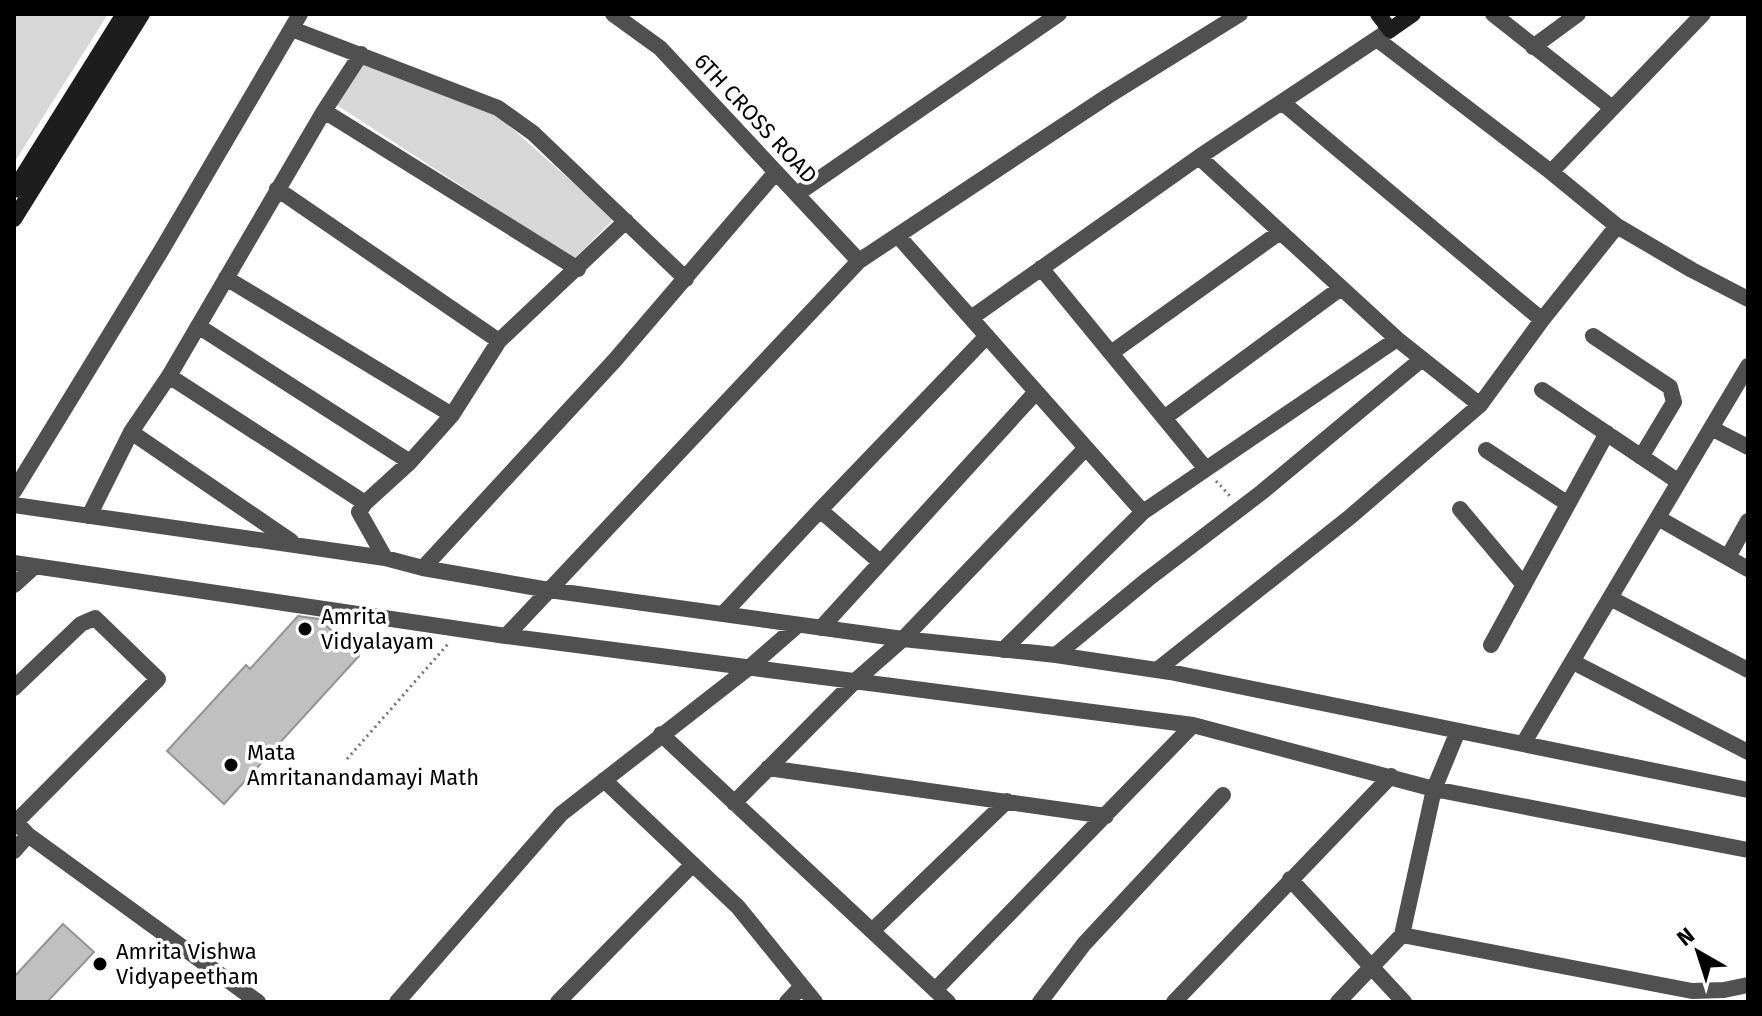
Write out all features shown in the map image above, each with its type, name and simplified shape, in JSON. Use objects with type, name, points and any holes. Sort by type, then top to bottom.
[{"type":"main road","points":[[14,190],[124,14]]},
{"type":"main road","points":[[14,219],[142,14]]},
{"type":"main road","points":[[1378,14],[1384,35],[1413,14]]},
{"type":"street","name":"6TH CROSS ROAD","points":[[613,14],[660,48],[859,261]]},
{"type":"street","points":[[797,194],[1059,14]]},
{"type":"street","points":[[506,636],[859,261],[1108,96],[1240,14]]},
{"type":"street","points":[[1493,14],[1611,107]]},
{"type":"street","points":[[1533,47],[1578,14]]},
{"type":"street","points":[[1551,172],[1703,14]]},
{"type":"street","points":[[14,491],[296,22],[361,54],[498,108],[533,133],[686,279]]},
{"type":"street","points":[[971,318],[1199,157],[1384,35],[1617,226],[1692,270],[1746,292]]},
{"type":"street","points":[[89,516],[131,432],[169,376],[277,189],[361,54]]},
{"type":"street","points":[[1283,103],[1542,320]]},
{"type":"street","points":[[324,111],[578,269]]},
{"type":"street","points":[[1199,157],[1397,339],[1480,405]]},
{"type":"street","points":[[423,568],[686,279],[776,172]]},
{"type":"street","points":[[277,189],[499,341]]},
{"type":"street","points":[[385,558],[359,512],[365,503],[410,462],[452,415],[499,341],[626,221]]},
{"type":"street","points":[[1157,670],[1350,517],[1480,405],[1542,320],[1617,226]]},
{"type":"street","points":[[1111,353],[1280,232]]},
{"type":"street","points":[[898,236],[1143,512]]},
{"type":"street","points":[[1041,268],[1206,469]]},
{"type":"street","points":[[226,278],[452,415]]},
{"type":"street","points":[[1164,418],[1341,288]]},
{"type":"street","points":[[198,326],[410,462]]},
{"type":"street","points":[[723,614],[987,336]]},
{"type":"street","points":[[1593,336],[1673,392],[1674,402],[1641,457]]},
{"type":"street","points":[[1003,650],[1143,512],[1397,339]]},
{"type":"street","points":[[1056,655],[1422,359]]},
{"type":"street","points":[[1523,744],[1746,373]]},
{"type":"street","points":[[169,376],[365,503]]},
{"type":"street","points":[[1542,390],[1679,482]]},
{"type":"street","points":[[821,628],[1036,392]]},
{"type":"street","points":[[1711,428],[1748,447]]},
{"type":"street","points":[[131,432],[297,545]]},
{"type":"street","points":[[1491,645],[1607,433]]},
{"type":"street","points":[[734,803],[855,681],[903,639],[1086,448]]},
{"type":"street","points":[[1486,450],[1568,504]]},
{"type":"street","points":[[14,505],[385,558],[423,568],[549,590],[903,639],[1056,655],[1157,670],[1748,790]]},
{"type":"street","points":[[1460,509],[1524,585]]},
{"type":"street","points":[[820,510],[880,562]]},
{"type":"street","points":[[1658,518],[1748,569]]},
{"type":"street","points":[[1728,557],[1748,521]]},
{"type":"street","points":[[14,563],[506,636],[1193,725],[1434,789],[1748,850]]},
{"type":"street","points":[[14,585],[35,566]]},
{"type":"street","points":[[1610,598],[1748,670]]},
{"type":"street","points":[[14,688],[81,624],[95,618],[158,679],[15,821],[28,835],[258,1002]]},
{"type":"street","points":[[397,1002],[561,814],[751,666],[798,625]]},
{"type":"street","points":[[1573,662],[1748,752]]},
{"type":"street","points":[[661,734],[941,996],[1193,725]]},
{"type":"street","points":[[1338,1002],[1402,935],[1434,789],[1458,731]]},
{"type":"street","points":[[768,768],[1106,816]]},
{"type":"street","points":[[1174,1002],[1391,776]]},
{"type":"street","points":[[604,780],[738,907],[815,1002]]},
{"type":"street","points":[[1040,1002],[1084,944],[1223,795]]},
{"type":"street","points":[[872,931],[1007,801]]},
{"type":"street","points":[[14,851],[28,835]]},
{"type":"street","points":[[558,1002],[693,864]]},
{"type":"street","points":[[1290,879],[1404,1002]]},
{"type":"street","points":[[1402,935],[1686,997],[1748,985]]},
{"type":"street","points":[[787,1002],[802,986]]},
{"type":"path","points":[[1206,469],[1240,508]]},
{"type":"path","points":[[347,759],[461,629]]},
{"type":"shaded area","points":[[14,14],[108,14],[14,163]]},
{"type":"shaded area","points":[[364,63],[498,116],[614,219],[574,259],[335,104]]},
{"type":"building","points":[[298,616],[319,619],[359,656],[224,804],[167,751],[246,665],[250,669]]},
{"type":"building","points":[[63,924],[94,952],[47,1002],[14,1002],[14,977]]},
{"type":"place","name":"Amrita Vidyalayam","points":[[305,629]]},
{"type":"place","name":"Mata Amritanandamayi Math","points":[[231,765]]},
{"type":"place","name":"Amrita Vishwa Vidyapeetham","points":[[100,964]]}]
